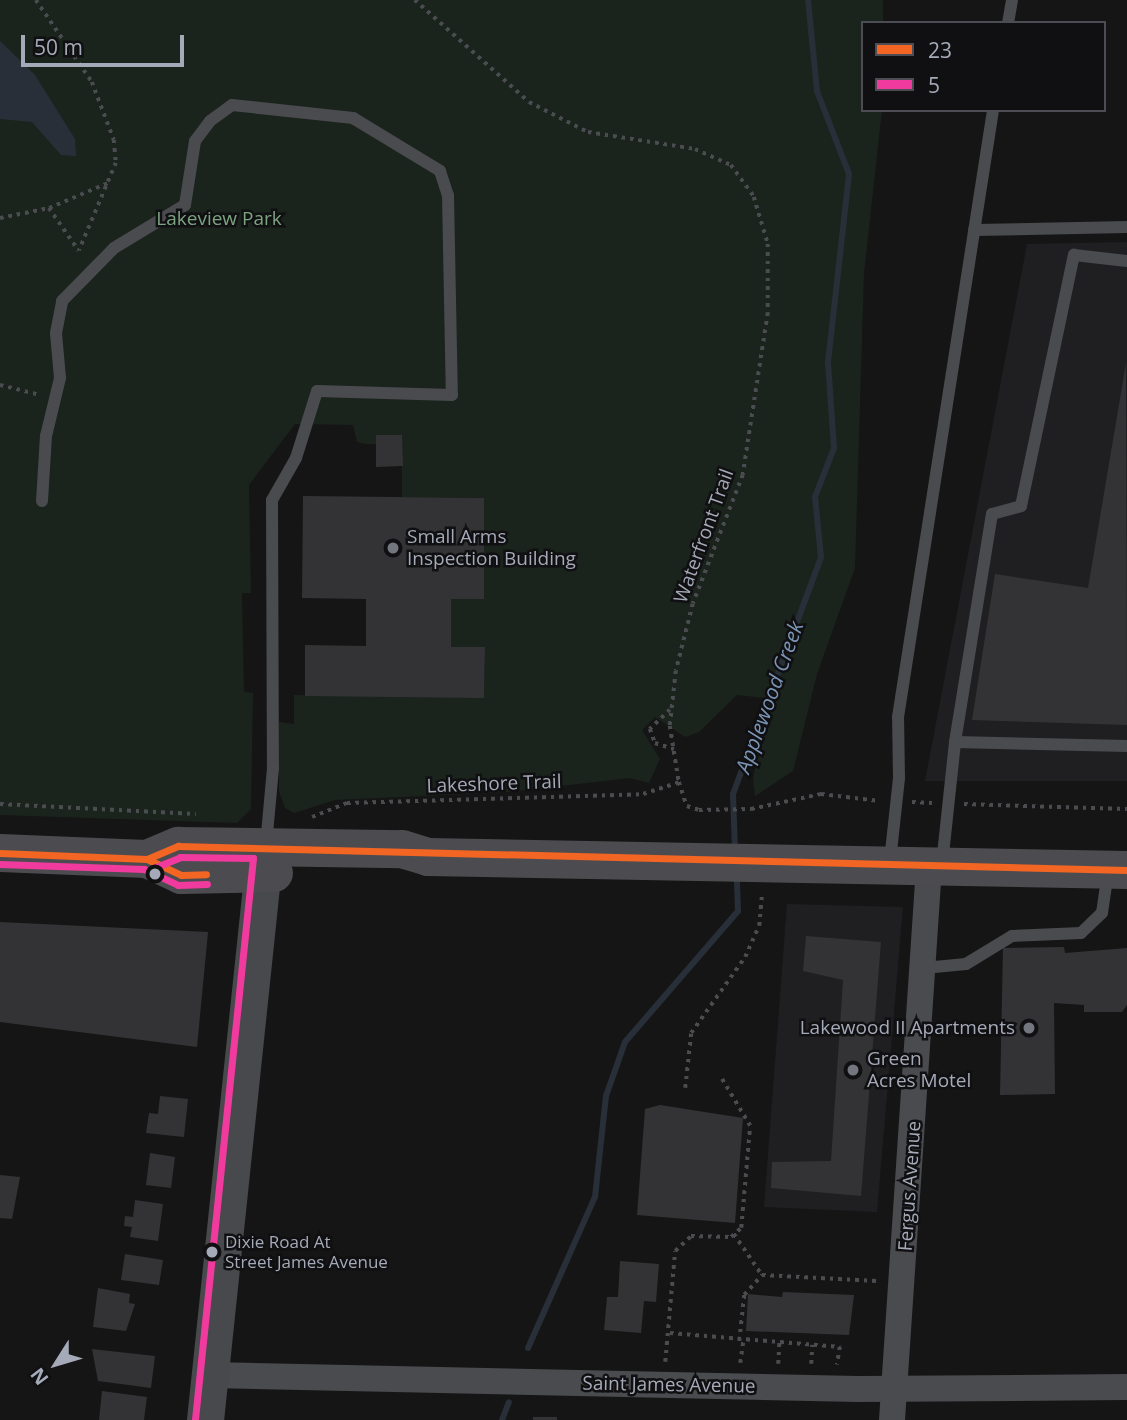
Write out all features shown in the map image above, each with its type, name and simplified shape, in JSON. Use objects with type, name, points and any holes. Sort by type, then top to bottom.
[{"type":"main road","points":[[0,853],[147,859],[178,846],[264,861],[402,849],[428,857],[679,860],[755,879],[889,866],[1118,869]]},
{"type":"main road","points":[[205,1420],[264,861]]},
{"type":"street","name":"Fergus Avenue","points":[[892,1420],[904,1285],[924,968],[935,868]]},
{"type":"street","name":"Saint James Avenue","points":[[211,1375],[895,1388],[1127,1387]]},
{"type":"lane","points":[[1008,21],[1012,0]]},
{"type":"lane","points":[[42,501],[55,402],[62,302],[114,248],[185,205],[195,141],[232,105],[353,118],[429,160],[448,195],[452,394],[317,391],[296,458],[272,500],[273,768],[264,861]]},
{"type":"lane","points":[[889,866],[898,802],[899,704],[993,112]]},
{"type":"lane","points":[[974,230],[1127,228]]},
{"type":"lane","points":[[935,868],[948,803],[955,743],[992,514],[1021,506],[1074,255],[1127,261]]},
{"type":"lane","points":[[955,743],[1127,746]]},
{"type":"lane","points":[[924,968],[967,964],[1012,936],[1081,933],[1102,913],[1118,869]]},
{"type":"path","points":[[36,0],[95,88],[114,140],[116,163],[79,251]]},
{"type":"path","name":"Waterfront Trail","points":[[415,0],[529,102],[559,120],[588,132],[695,149],[731,165],[765,224],[768,313],[743,475],[687,624],[670,710],[679,782],[687,806],[699,810],[751,809],[821,794],[898,802],[1127,809]]},
{"type":"path","points":[[0,218],[49,208],[107,183]]},
{"type":"path","points":[[49,208],[92,270]]},
{"type":"path","points":[[0,385],[55,402]]},
{"type":"path","points":[[670,710],[650,729],[655,743],[674,749]]},
{"type":"path","name":"Lakeshore Trail","points":[[312,817],[347,803],[643,794],[679,782]]},
{"type":"path","points":[[0,804],[208,815]]},
{"type":"path","points":[[685,1088],[691,1033],[745,957],[760,926],[755,879]]},
{"type":"path","points":[[665,1364],[675,1251],[702,1232],[734,1234],[741,1228],[750,1126],[719,1076]]},
{"type":"path","points":[[734,1234],[762,1275]]},
{"type":"path","points":[[762,1275],[904,1285]]},
{"type":"path","points":[[740,1365],[744,1296],[762,1275]]},
{"type":"path","points":[[669,1333],[741,1341],[840,1346],[837,1367]]},
{"type":"path","points":[[778,1366],[779,1343]]},
{"type":"path","points":[[811,1367],[813,1345]]},
{"type":"shaded area","points":[[0,41],[35,75],[75,139],[76,156],[61,155],[32,122],[0,119]]},
{"type":"shaded area","points":[[1127,242],[1127,781],[925,781],[1027,244]]},
{"type":"shaded area","points":[[787,904],[903,907],[877,1212],[764,1207]]},
{"type":"green space","name":"Lakeview Park","points":[[0,0],[883,0],[883,21],[861,21],[861,112],[882,112],[864,273],[855,568],[817,674],[793,771],[755,796],[753,778],[773,699],[737,695],[699,732],[685,737],[655,717],[642,730],[660,759],[649,783],[630,778],[509,792],[335,800],[294,813],[285,808],[279,791],[279,722],[294,724],[294,695],[484,697],[485,647],[451,647],[451,599],[484,599],[484,498],[402,497],[402,435],[376,435],[376,444],[366,444],[357,442],[353,425],[295,424],[249,485],[251,593],[242,593],[244,692],[253,693],[251,809],[237,823],[0,815]]},
{"type":"building","points":[[1126,363],[1127,725],[972,720],[995,574],[1088,588]]},
{"type":"building","points":[[376,435],[402,435],[403,466],[376,467]]},
{"type":"building","name":"Small Arms Inspection Building","points":[[303,496],[484,498],[484,599],[451,599],[451,647],[485,647],[484,698],[305,696],[305,645],[366,646],[366,599],[302,598]]},
{"type":"building","points":[[0,922],[208,932],[197,1047],[0,1022]]},
{"type":"building","name":"Green Acres Motel","points":[[806,936],[881,942],[861,1196],[771,1188],[772,1162],[831,1161],[843,980],[803,971]]},
{"type":"building","name":"Lakewood II Apartments","points":[[1064,947],[1065,953],[1127,948],[1127,1005],[1122,1012],[1084,1012],[1084,1005],[1054,1003],[1055,1094],[1000,1095],[1003,948]]},
{"type":"building","points":[[160,1096],[188,1099],[184,1137],[146,1133],[149,1113],[158,1114]]},
{"type":"building","points":[[660,1105],[743,1118],[735,1223],[637,1215],[645,1109]]},
{"type":"building","points":[[150,1153],[175,1157],[171,1188],[146,1185]]},
{"type":"building","points":[[0,1175],[20,1177],[12,1219],[0,1218]]},
{"type":"building","points":[[135,1200],[163,1204],[158,1241],[130,1237],[132,1227],[124,1226],[125,1216],[133,1217]]},
{"type":"building","points":[[125,1254],[163,1260],[159,1285],[121,1280]]},
{"type":"building","points":[[620,1261],[659,1264],[656,1302],[644,1301],[641,1333],[604,1330],[607,1297],[618,1297]]},
{"type":"building","points":[[98,1288],[130,1294],[129,1303],[135,1304],[126,1331],[93,1327]]},
{"type":"building","points":[[783,1292],[854,1295],[849,1335],[746,1331],[748,1294],[782,1297]]},
{"type":"building","points":[[92,1349],[155,1356],[151,1388],[98,1381]]},
{"type":"building","points":[[102,1391],[147,1397],[144,1420],[99,1420]]},
{"type":"building","points":[[533,1417],[557,1417],[557,1420],[533,1420]]},
{"type":"waterway","name":"Applewood Creek","points":[[735,851],[733,794],[821,557],[815,497],[834,448],[828,362],[849,174],[817,91],[808,0]]},
{"type":"waterway","name":"Applewood Creek","points":[[528,1348],[595,1197],[606,1096],[625,1042],[738,911],[737,876]]},
{"type":"waterway","name":"Applewood Creek","points":[[502,1420],[509,1402]]},
{"type":"transit line","name":"23","points":[[147,859],[178,846],[1127,870]]},
{"type":"transit line","name":"23","points":[[0,853],[147,859],[181,875],[206,874]]},
{"type":"transit line","name":"5","points":[[151,869],[180,857],[253,858],[195,1419]]},
{"type":"transit line","name":"5","points":[[0,864],[144,869],[178,885],[207,884]]},
{"type":"place","name":"Small Arms Inspection Building","points":[[393,548]]},
{"type":"place","name":"Lakewood II Apartments","points":[[1029,1028]]},
{"type":"place","name":"Green Acres Motel","points":[[853,1070]]},
{"type":"place","name":"Dixie Road At Street James Avenue","points":[[212,1252]]}]
